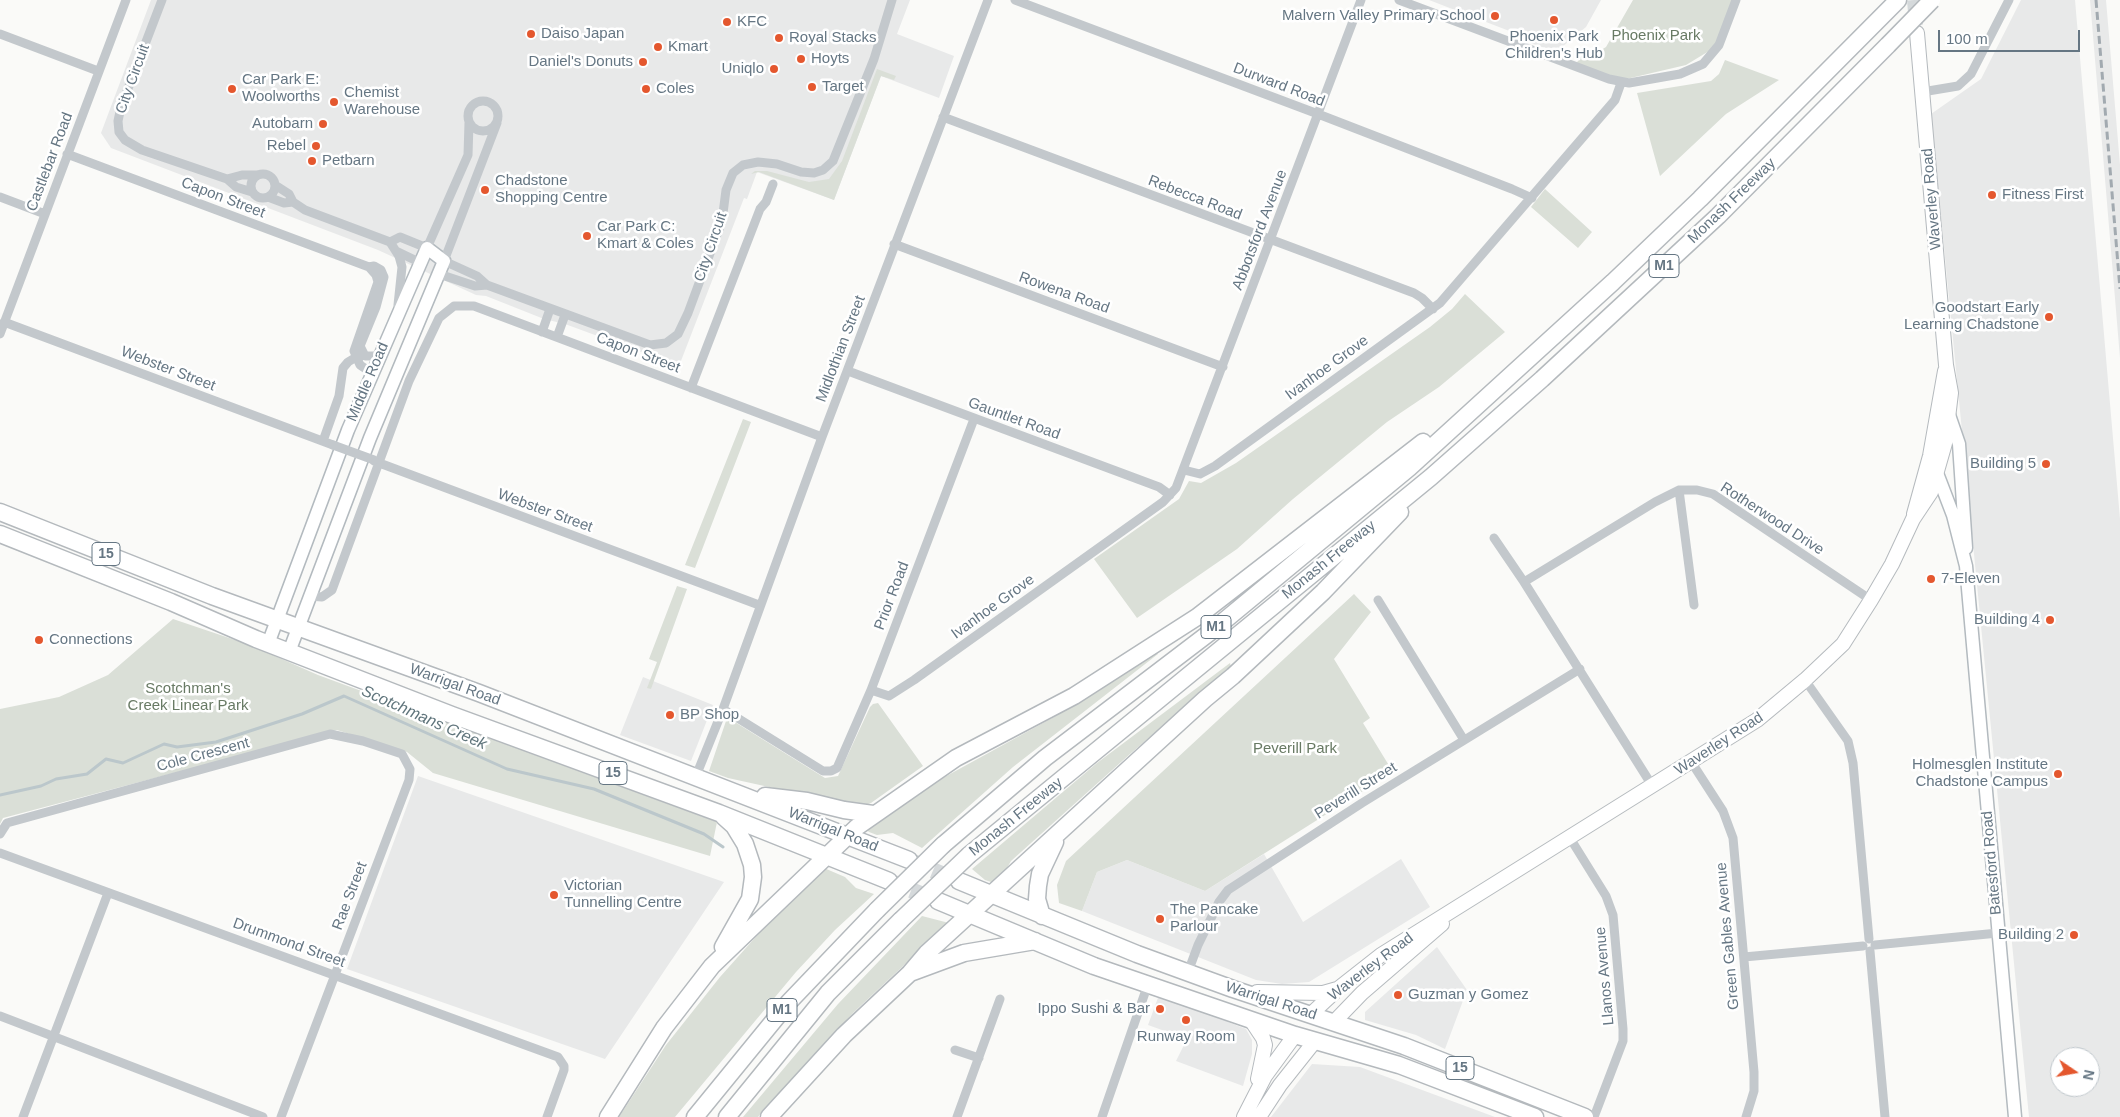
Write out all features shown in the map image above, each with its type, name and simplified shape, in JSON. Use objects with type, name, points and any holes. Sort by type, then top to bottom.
[{"type":"highway","name":"Monash Freeway","points":[[695,1117],[789,1002],[877,910],[943,845],[1045,758],[1276,580],[1409,468],[1700,199],[1898,0]]},
{"type":"highway","name":"Monash Freeway","points":[[727,1117],[828,993],[968,855],[1431,477],[1563,360],[1718,216],[1932,0]]},
{"type":"highway","points":[[712,966],[848,835],[873,814],[956,758],[1074,696],[1220,602],[1285,548],[1415,448],[1482,401]]},
{"type":"highway","points":[[769,1117],[844,1035],[910,973],[927,953],[993,895],[1323,592],[1381,535],[1431,477]]},
{"type":"highway","name":"Warrigal Road","points":[[0,512],[172,581],[454,684],[739,792],[909,860]]},
{"type":"highway","name":"Warrigal Road","points":[[0,534],[164,599],[268,644],[452,715],[719,813],[888,880]]},
{"type":"highway","points":[[739,792],[807,801],[844,810],[873,814]]},
{"type":"highway","points":[[608,1117],[664,1028],[712,966],[750,899],[752,865],[745,844],[734,826],[719,813]]},
{"type":"highway","points":[[1042,916],[1037,899],[1040,874],[1058,834]]},
{"type":"highway","name":"Warrigal Road","points":[[959,881],[1042,916],[1188,972],[1404,1046],[1585,1117]]},
{"type":"highway","name":"Warrigal Road","points":[[938,901],[1094,966],[1295,1035],[1399,1065],[1535,1117]]},
{"type":"highway","points":[[910,973],[932,967],[964,953],[1028,938],[1018,922],[1023,908]]},
{"type":"highway","name":"Waverley Road","points":[[1295,1035],[1310,1015]]},
{"type":"highway","name":"Waverley Road","points":[[1315,1041],[1334,1022]]},
{"type":"main road","name":"Waverley Road","points":[[1310,1015],[1339,988],[1381,956],[1692,763],[1757,720],[1806,680],[1843,644],[1871,600],[1913,519],[1929,497],[1937,475],[1949,415],[1951,393],[1946,365],[1917,34]]},
{"type":"main road","name":"Waverley Road","points":[[1913,519],[1930,456],[1946,365]]},
{"type":"main road","name":"Waverley Road","points":[[1334,1022],[1362,993],[1462,905]]},
{"type":"main road","points":[[1234,989],[1284,994],[1323,993],[1339,988]]},
{"type":"main road","points":[[1251,1020],[1264,1038],[1265,1045],[1251,1101]]},
{"type":"main road","name":"Waverley Road","points":[[1244,1117],[1264,1076],[1295,1035]]},
{"type":"main road","name":"Waverley Road","points":[[1259,1117],[1280,1085],[1315,1041]]},
{"type":"street","name":"Castlebar Road","points":[[0,334],[126,0]]},
{"type":"street","name":"City Circuit","points":[[162,0],[121,107],[118,121],[119,132],[125,140],[142,150],[227,179],[236,187],[252,192]]},
{"type":"street","name":"City Circuit","points":[[390,242],[400,237],[427,248],[444,261],[477,276],[487,285],[650,345],[662,345],[675,337],[688,313],[720,228],[725,209],[726,190],[733,173],[743,164],[753,162],[778,164],[811,174],[820,172],[830,165],[842,143],[872,64],[892,0]]},
{"type":"street","name":"Midlothian Street","points":[[696,776],[723,708],[759,605],[894,244],[988,0]]},
{"type":"street","name":"Durward Road","points":[[1015,0],[1318,114],[1532,198]]},
{"type":"street","name":"Abbotsford Avenue","points":[[1184,470],[1361,0]]},
{"type":"street","points":[[1399,0],[1621,82],[1637,82],[1680,74],[1703,64],[1718,45],[1736,0]]},
{"type":"street","points":[[1922,92],[1958,86],[1971,74],[2009,0]]},
{"type":"street","points":[[0,34],[98,71]]},
{"type":"street","name":"Ivanhoe Grove","points":[[871,690],[889,696],[914,680],[1170,495],[1184,470],[1200,474],[1215,466],[1433,309],[1450,294],[1616,100],[1621,82]]},
{"type":"street","points":[[483,100],[491,103],[497,109],[497,123],[492,128],[483,131],[476,130],[469,123],[468,114],[470,108],[476,101],[483,100]]},
{"type":"street","name":"Rebecca Road","points":[[943,117],[1270,241],[1414,293],[1433,309]]},
{"type":"street","name":"Middle Road","points":[[268,644],[372,373],[468,155],[469,123]]},
{"type":"street","name":"Middle Road","points":[[289,652],[370,438],[439,274],[497,123]]},
{"type":"street","name":"Capon Street","points":[[67,154],[369,267],[376,275],[378,282],[356,343],[358,358]]},
{"type":"street","points":[[293,202],[284,203],[268,197],[261,198],[252,192],[251,183],[257,175],[267,174],[272,178],[275,185],[289,194],[293,202],[313,214],[390,242],[402,262],[403,271],[397,316]]},
{"type":"street","name":"City Circuit","points":[[227,179],[242,175],[257,175]]},
{"type":"street","points":[[691,388],[760,209],[766,202],[772,184]]},
{"type":"street","points":[[268,197],[272,194],[275,185]]},
{"type":"street","points":[[0,197],[45,214]]},
{"type":"street","name":"Rowena Road","points":[[894,244],[1224,367]]},
{"type":"street","name":"City Circuit","points":[[396,251],[439,274],[475,286],[487,285]]},
{"type":"street","name":"Capon Street","points":[[376,461],[415,366],[434,326],[445,311],[459,305],[470,305],[822,437]]},
{"type":"street","points":[[542,332],[550,309]]},
{"type":"street","points":[[557,337],[565,315]]},
{"type":"street","name":"Webster Street","points":[[4,322],[759,605]]},
{"type":"street","points":[[358,358],[379,356]]},
{"type":"street","points":[[358,358],[372,373]]},
{"type":"street","points":[[322,441],[338,400],[342,379],[358,358]]},
{"type":"street","name":"Gauntlet Road","points":[[848,371],[1159,487],[1170,495]]},
{"type":"street","points":[[1949,415],[1959,444],[1966,520],[1966,566]]},
{"type":"street","name":"Prior Road","points":[[723,708],[823,771],[831,771],[837,768],[871,690],[974,419]]},
{"type":"street","name":"Batesford Road","points":[[1930,456],[1953,515],[1966,566],[1998,934],[2017,1117]]},
{"type":"street","points":[[309,596],[322,597],[332,590],[376,461]]},
{"type":"street","points":[[1524,582],[1655,502],[1679,490],[1694,605]]},
{"type":"street","name":"Rotherwood Drive","points":[[1679,490],[1697,490],[1713,494],[1871,600]]},
{"type":"street","points":[[1494,538],[1580,669],[1653,787]]},
{"type":"street","points":[[1378,600],[1464,740]]},
{"type":"street","name":"Peverill Street","points":[[1188,972],[1198,944],[1219,902],[1228,890],[1248,875],[1580,669]]},
{"type":"street","points":[[1806,680],[1848,741],[1853,763],[1885,1117]]},
{"type":"street","name":"Cole Crescent","points":[[0,834],[7,823],[330,734],[363,740],[402,754],[410,769]]},
{"type":"street","name":"Green Gables Avenue","points":[[1692,763],[1723,811],[1733,838],[1754,1081],[1752,1098],[1746,1117]]},
{"type":"street","name":"Rae Street","points":[[281,1117],[409,780],[410,769]]},
{"type":"street","name":"Llanos Avenue","points":[[1570,838],[1606,896],[1613,915],[1622,1010],[1622,1041],[1594,1117]]},
{"type":"street","name":"Drummond Street","points":[[0,853],[558,1057],[564,1066],[546,1117]]},
{"type":"street","points":[[23,1117],[108,893]]},
{"type":"street","points":[[1744,957],[1998,934]]},
{"type":"street","points":[[1102,1117],[1148,984]]},
{"type":"street","points":[[957,1117],[1000,999]]},
{"type":"street","points":[[0,1016],[263,1117]]},
{"type":"street","points":[[954,1050],[979,1058]]},
{"type":"shaded area","name":"Chadstone Shopping Centre","points":[[151,0],[910,0],[897,34],[954,56],[939,98],[881,76],[834,200],[757,172],[747,199],[744,198],[679,366],[565,324],[544,319],[486,296],[476,295],[378,250],[111,148],[101,133]]},
{"type":"shaded area","name":"Phoenix Park Children's Hub","points":[[1429,0],[1601,0],[1586,27],[1556,52],[1511,36],[1512,32]]},
{"type":"shaded area","name":"Holmesglen Institute Chadstone Campus","points":[[2021,0],[2075,0],[2120,519],[2120,1117],[2029,1117],[1931,114],[1981,79]]},
{"type":"shaded area","points":[[2090,0],[2106,0],[2120,165],[2120,358]]},
{"type":"shaded area","points":[[643,677],[713,705],[691,761],[620,735]]},
{"type":"shaded area","points":[[418,776],[724,882],[605,1059],[347,969]]},
{"type":"shaded area","points":[[1264,854],[1303,922],[1401,859],[1430,907],[1309,982],[1282,984],[1256,980],[1082,911],[1097,872],[1127,860],[1205,891]]},
{"type":"shaded area","points":[[1437,947],[1467,990],[1445,1049],[1416,1035],[1365,1020],[1365,1012]]},
{"type":"shaded area","points":[[1159,995],[1246,1029],[1252,1040],[1252,1054],[1243,1086],[1176,1061],[1187,1039],[1148,1025]]},
{"type":"shaded area","points":[[1312,1064],[1360,1067],[1495,1117],[1271,1117]]},
{"type":"green space","name":"Phoenix Park","points":[[1633,0],[1732,0],[1714,48],[1686,65],[1622,80],[1576,64],[1585,50],[1593,55],[1606,47]]},
{"type":"green space","points":[[1725,60],[1779,80],[1726,114],[1660,176],[1637,93],[1711,81],[1719,74]]},
{"type":"green space","points":[[877,69],[896,76],[894,80],[881,76],[834,200],[759,172],[751,174],[755,171],[767,171],[809,182],[829,179],[842,161]]},
{"type":"green space","points":[[1545,189],[1592,232],[1578,248],[1531,207]]},
{"type":"green space","points":[[1465,294],[1505,332],[1439,387],[1387,422],[1293,499],[1237,549],[1137,618],[1094,559],[1179,499],[1189,481],[1201,483],[1236,463],[1430,327],[1452,309]]},
{"type":"green space","points":[[743,419],[751,422],[695,568],[685,565]]},
{"type":"green space","points":[[677,586],[687,589],[651,689],[647,688],[657,662],[649,659]]},
{"type":"green space","name":"Peverill Park","points":[[1354,594],[1371,612],[1334,659],[1370,718],[1363,723],[1393,772],[1205,891],[1127,860],[1097,872],[1082,911],[1059,903],[1057,885],[1066,861]]},
{"type":"green space","name":"Scotchman's Creek Linear Park","points":[[173,619],[250,645],[318,675],[717,822],[710,856],[433,773],[407,752],[337,730],[3,818],[0,824],[0,709],[59,697],[108,675]]},
{"type":"green space","points":[[1156,652],[1158,654],[1013,767],[922,848],[893,833],[877,835],[867,830],[930,785],[1054,717]]},
{"type":"green space","points":[[1230,663],[1231,667],[1130,754],[1011,861],[1004,873],[994,883],[985,880],[972,869],[1097,763]]},
{"type":"green space","points":[[878,703],[923,766],[871,803],[860,807],[728,778],[709,771],[726,721],[730,719],[825,778],[838,776],[870,707]]},
{"type":"green space","points":[[824,868],[845,877],[856,888],[874,894],[835,930],[796,972],[675,1117],[619,1117],[666,1045],[720,977],[778,912]]},
{"type":"green space","points":[[922,916],[949,923],[854,1012],[758,1117],[743,1117],[838,1004]]},
{"type":"waterway","name":"Scotchmans Creek","points":[[0,795],[41,786],[56,779],[87,774],[106,759],[123,763],[164,744],[177,747],[216,742],[302,714],[344,696],[507,769],[594,789],[704,834],[723,847]]},
{"type":"tunnel","points":[[1914,0],[1916,25]]},
{"type":"tunnel","points":[[911,861],[958,881]]},
{"type":"tunnel","points":[[889,881],[938,901]]},
{"type":"railway","points":[[2096,0],[2120,289]]},
{"type":"place","name":"Malvern Valley Primary School","points":[[1495,16]]},
{"type":"place","name":"Phoenix Park Children's Hub","points":[[1554,20]]},
{"type":"place","name":"KFC","points":[[727,22]]},
{"type":"place","name":"Daiso Japan","points":[[531,34]]},
{"type":"place","name":"Royal Stacks","points":[[779,38]]},
{"type":"place","name":"Kmart","points":[[658,47]]},
{"type":"place","name":"Hoyts","points":[[801,59]]},
{"type":"place","name":"Daniel's Donuts","points":[[643,62]]},
{"type":"place","name":"Uniqlo","points":[[774,69]]},
{"type":"place","name":"Target","points":[[812,87]]},
{"type":"place","name":"Car Park E: Woolworths","points":[[232,89]]},
{"type":"place","name":"Coles","points":[[646,89]]},
{"type":"place","name":"Chemist Warehouse","points":[[334,102]]},
{"type":"place","name":"Autobarn","points":[[323,124]]},
{"type":"place","name":"Rebel","points":[[316,146]]},
{"type":"place","name":"Petbarn","points":[[312,161]]},
{"type":"place","name":"Chadstone Shopping Centre","points":[[485,190]]},
{"type":"place","name":"Fitness First","points":[[1992,195]]},
{"type":"place","name":"Car Park C: Kmart & Coles","points":[[587,236]]},
{"type":"place","name":"Goodstart Early Learning Chadstone","points":[[2049,317]]},
{"type":"place","name":"Building 5","points":[[2046,464]]},
{"type":"place","name":"7-Eleven","points":[[1931,579]]},
{"type":"place","name":"Building 4","points":[[2050,620]]},
{"type":"place","name":"Connections","points":[[39,640]]},
{"type":"place","name":"BP Shop","points":[[670,715]]},
{"type":"place","name":"Holmesglen Institute Chadstone Campus","points":[[2058,774]]},
{"type":"place","name":"Victorian Tunnelling Centre","points":[[554,895]]},
{"type":"place","name":"The Pancake Parlour","points":[[1160,919]]},
{"type":"place","name":"Building 2","points":[[2074,935]]},
{"type":"place","name":"Guzman y Gomez","points":[[1398,995]]},
{"type":"place","name":"Ippo Sushi & Bar","points":[[1160,1009]]},
{"type":"place","name":"Runway Room","points":[[1186,1020]]}]
